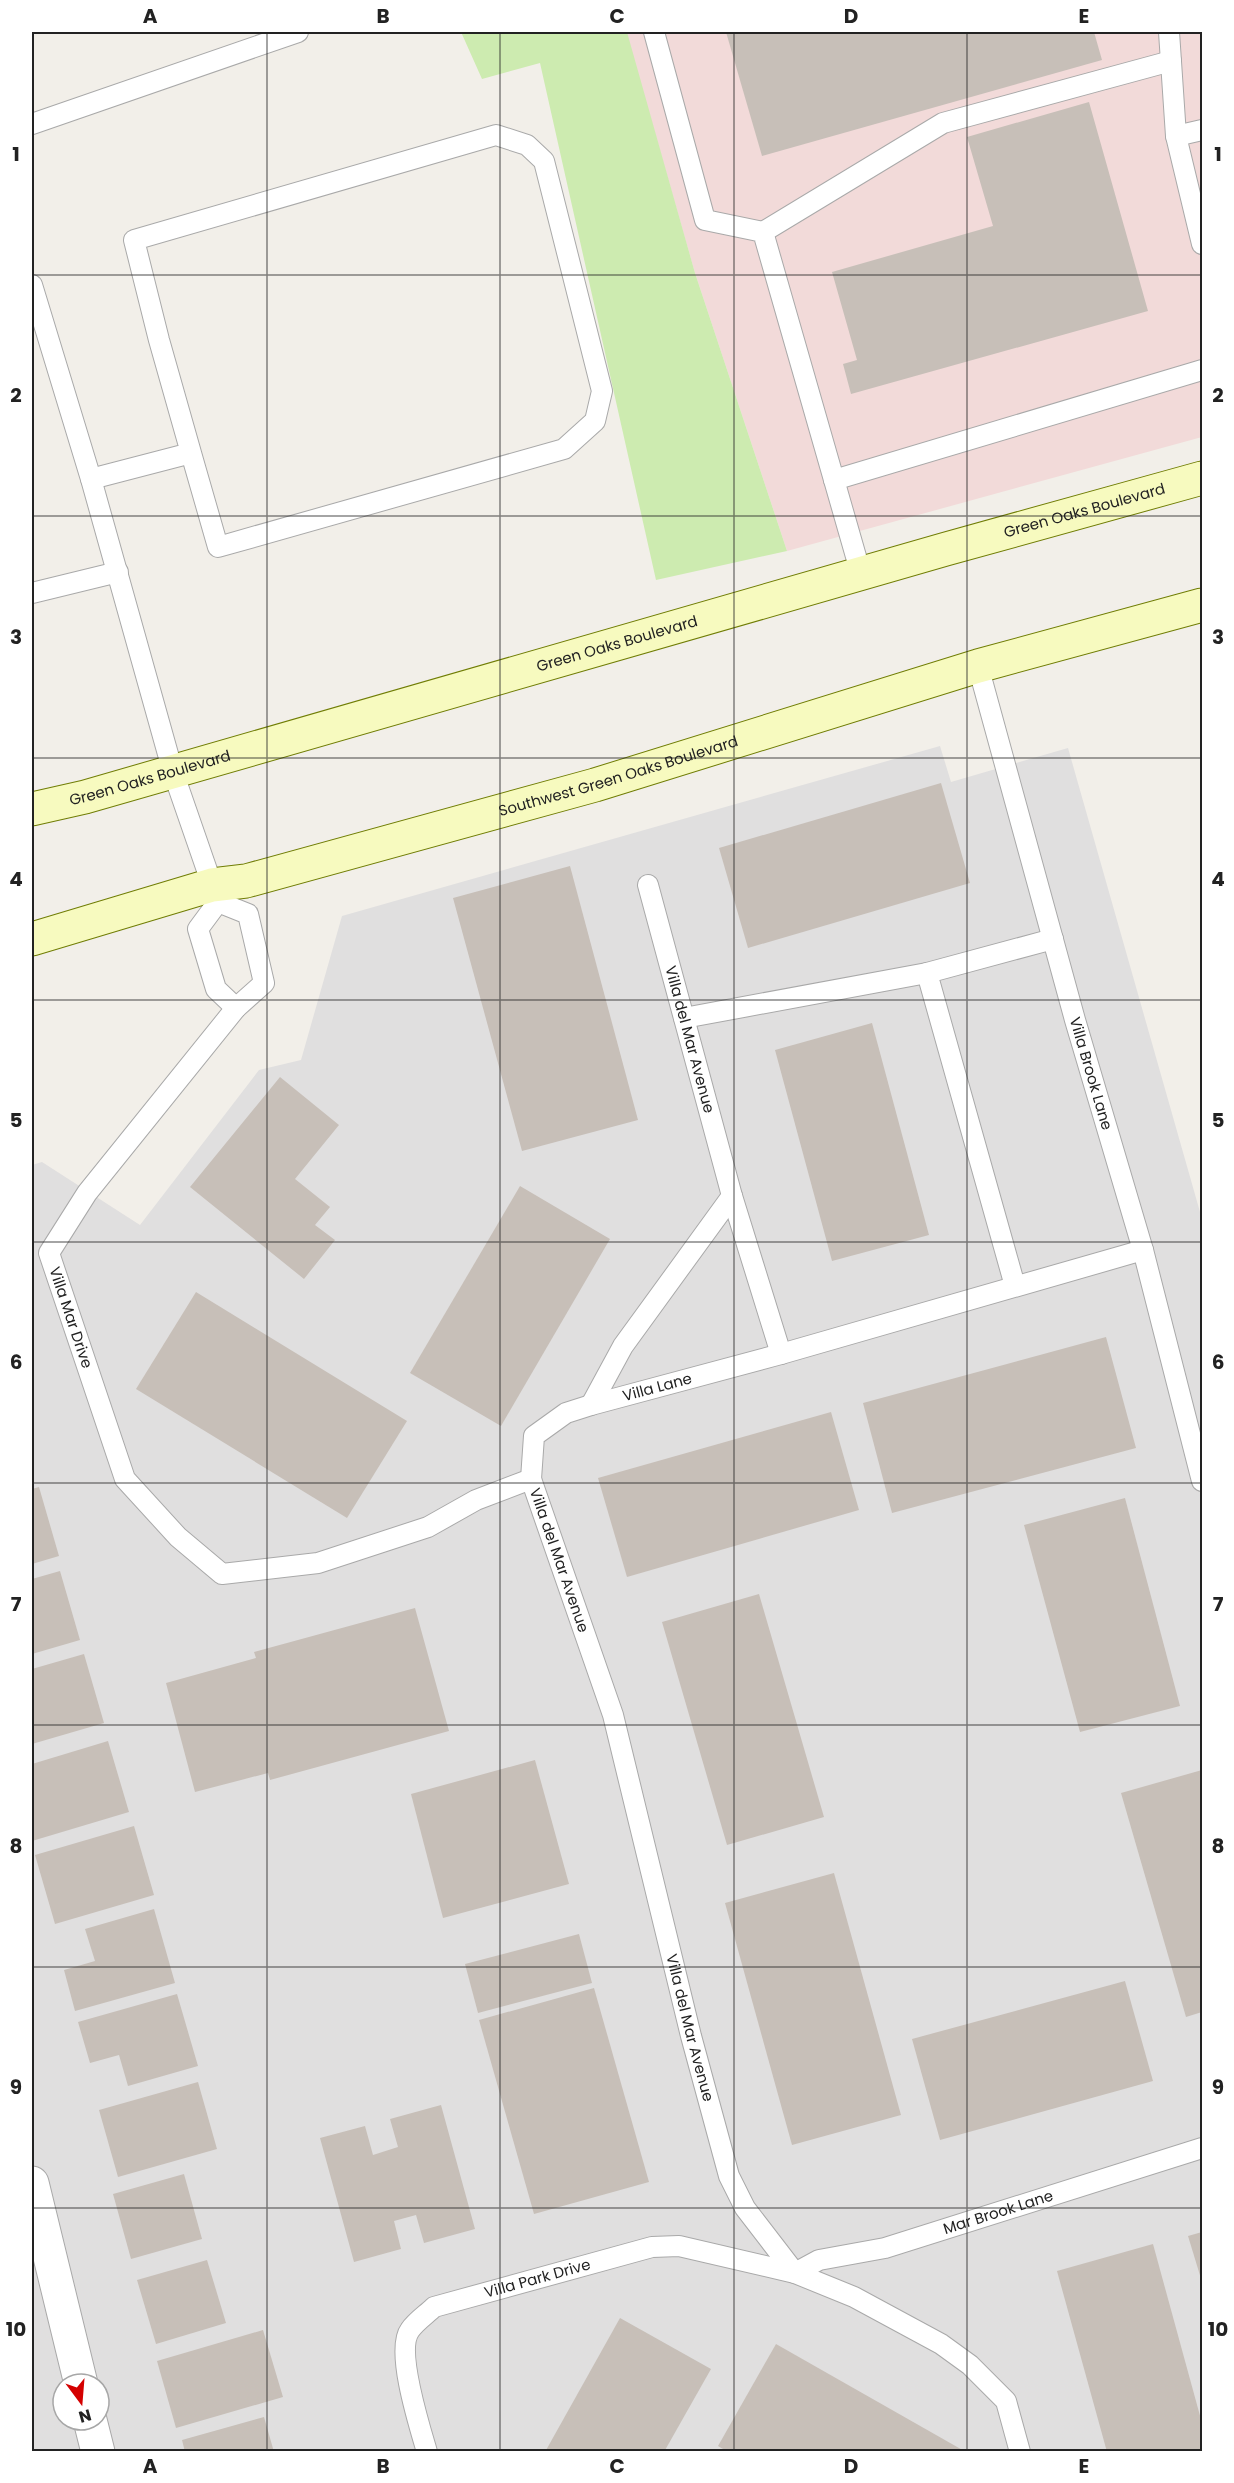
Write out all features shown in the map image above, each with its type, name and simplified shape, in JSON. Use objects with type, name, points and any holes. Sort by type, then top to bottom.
[{"type":"main road","name":"Green Oaks Boulevard","points":[[32,809],[85,797],[1203,478]]},
{"type":"main road","name":"Southwest Green Oaks Boulevard","points":[[32,939],[215,894],[246,881],[595,785],[978,666],[1203,605]]},
{"type":"street","points":[[32,2183],[78,2372]]},
{"type":"street","points":[[93,2432],[98,2451]]},
{"type":"lane","points":[[32,124],[298,32]]},
{"type":"lane","points":[[654,32],[705,220],[763,232],[943,123],[1171,61]]},
{"type":"lane","points":[[1169,32],[1176,136],[1203,244]]},
{"type":"lane","points":[[1176,136],[1203,129]]},
{"type":"lane","points":[[496,135],[527,145],[544,161],[602,391],[595,421],[564,449],[218,547],[191,453],[134,240],[496,135]]},
{"type":"lane","points":[[763,232],[861,574]]},
{"type":"lane","points":[[32,285],[91,479],[173,772],[215,894],[198,929],[216,989],[236,1008]]},
{"type":"lane","points":[[834,480],[1203,370]]},
{"type":"lane","points":[[91,479],[191,453]]},
{"type":"lane","points":[[32,593],[117,572]]},
{"type":"lane","name":"Villa Brook Lane","points":[[978,666],[1053,939],[1143,1250],[1203,1481]]},
{"type":"lane","name":"Villa del Mar Avenue","points":[[648,885],[732,1196],[781,1354]]},
{"type":"lane","name":"Villa Mar Drive","points":[[215,894],[248,914],[264,983],[236,1008],[87,1194],[49,1253],[125,1479],[178,1537],[222,1574],[318,1563],[428,1527],[476,1500],[531,1479]]},
{"type":"lane","points":[[684,1018],[927,973],[1053,939]]},
{"type":"lane","points":[[927,973],[1015,1286]]},
{"type":"lane","points":[[591,1405],[623,1346],[732,1196]]},
{"type":"lane","name":"Villa Lane","points":[[531,1479],[534,1436],[566,1413],[1143,1250]]},
{"type":"lane","name":"Villa del Mar Avenue","points":[[531,1479],[613,1715],[729,2176],[745,2208],[795,2273]]},
{"type":"lane","name":"Mar Brook Lane","points":[[795,2273],[819,2260],[885,2248],[1203,2148]]},
{"type":"lane","name":"Villa Park Drive","points":[[427,2451],[409,2386],[406,2348],[409,2331],[434,2307],[651,2247],[679,2246],[795,2273]]},
{"type":"lane","points":[[795,2273],[854,2297],[941,2344],[970,2365],[1006,2401],[1020,2451]]},
{"type":"shaded area","points":[[626,32],[1202,32],[1202,437],[787,551],[695,273]]},
{"type":"shaded area","points":[[940,746],[951,782],[1068,748],[1202,1219],[1202,2451],[32,2452],[32,1165],[42,1162],[140,1225],[259,1070],[301,1060],[342,916]]},
{"type":"green space","points":[[461,32],[627,32],[695,273],[787,551],[656,580],[540,63],[482,79]]},
{"type":"building","points":[[726,32],[1094,32],[1102,60],[762,156]]},
{"type":"building","points":[[1089,102],[1148,311],[851,394],[843,364],[857,360],[832,272],[993,226],[967,137]]},
{"type":"building","points":[[941,783],[970,883],[748,948],[719,848]]},
{"type":"building","points":[[570,866],[638,1120],[522,1151],[453,898]]},
{"type":"building","points":[[872,1023],[929,1235],[832,1261],[775,1050]]},
{"type":"building","points":[[280,1077],[339,1125],[295,1179],[330,1207],[315,1225],[335,1240],[304,1279],[190,1187]]},
{"type":"building","points":[[520,1186],[610,1239],[501,1426],[410,1373]]},
{"type":"building","points":[[196,1292],[407,1421],[347,1518],[136,1389]]},
{"type":"building","points":[[1106,1337],[1136,1448],[892,1513],[863,1403]]},
{"type":"building","points":[[831,1412],[859,1510],[627,1577],[598,1478]]},
{"type":"building","points":[[39,1487],[59,1556],[32,1564],[32,1489]]},
{"type":"building","points":[[1125,1498],[1180,1706],[1080,1732],[1024,1525]]},
{"type":"building","points":[[60,1571],[80,1640],[32,1654],[32,1579]]},
{"type":"building","points":[[759,1594],[824,1817],[727,1845],[662,1622]]},
{"type":"building","points":[[415,1608],[449,1731],[270,1780],[268,1773],[195,1792],[166,1683],[256,1658],[254,1652]]},
{"type":"building","points":[[84,1654],[104,1723],[32,1744],[32,1669]]},
{"type":"building","points":[[108,1741],[129,1812],[32,1841],[32,1764]]},
{"type":"building","points":[[535,1760],[569,1884],[443,1918],[411,1794]]},
{"type":"building","points":[[1202,1770],[1202,2012],[1186,2017],[1121,1793]]},
{"type":"building","points":[[134,1826],[154,1895],[55,1924],[35,1855]]},
{"type":"building","points":[[834,1873],[901,2115],[792,2145],[725,1903]]},
{"type":"building","points":[[154,1909],[175,1983],[75,2011],[64,1970],[95,1961],[85,1929]]},
{"type":"building","points":[[579,1934],[592,1983],[478,2013],[465,1964]]},
{"type":"building","points":[[1125,1981],[1153,2081],[940,2140],[912,2039]]},
{"type":"building","points":[[594,1988],[649,2182],[534,2214],[479,2020]]},
{"type":"building","points":[[177,1994],[198,2066],[128,2086],[119,2055],[90,2063],[78,2022]]},
{"type":"building","points":[[198,2082],[217,2149],[118,2177],[99,2110]]},
{"type":"building","points":[[441,2105],[475,2229],[424,2243],[416,2215],[394,2221],[401,2249],[354,2262],[320,2138],[365,2126],[373,2155],[398,2147],[390,2119]]},
{"type":"building","points":[[184,2174],[202,2239],[131,2259],[113,2194]]},
{"type":"building","points":[[1202,2232],[1202,2282],[1188,2236]]},
{"type":"building","points":[[1153,2244],[1202,2423],[1202,2452],[1107,2452],[1057,2271]]},
{"type":"building","points":[[207,2260],[226,2323],[156,2344],[137,2280]]},
{"type":"building","points":[[620,2318],[711,2369],[664,2452],[545,2452]]},
{"type":"building","points":[[263,2330],[283,2397],[176,2428],[157,2361]]},
{"type":"building","points":[[776,2344],[966,2452],[728,2452],[718,2446]]},
{"type":"building","points":[[264,2417],[274,2452],[185,2452],[182,2440]]}]
